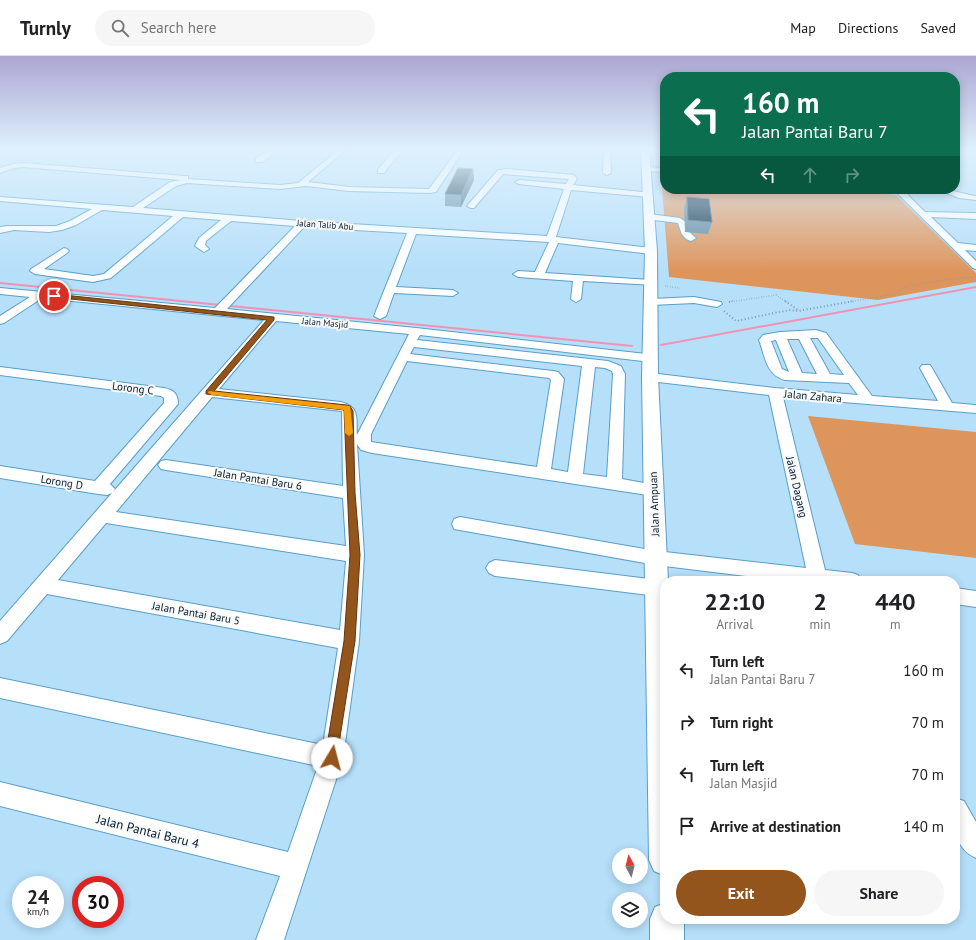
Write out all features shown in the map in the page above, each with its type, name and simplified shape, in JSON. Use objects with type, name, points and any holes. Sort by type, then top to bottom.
[{"type":"main road","name":"Jalan Ampuan","points":[[648,189],[651,251],[650,368],[660,690]]},
{"type":"main road","points":[[667,924],[667,940]]},
{"type":"street","points":[[134,210],[164,189]]},
{"type":"street","points":[[378,189],[430,191],[434,189]]},
{"type":"street","points":[[471,206],[491,189]]},
{"type":"street","points":[[539,275],[568,189]]},
{"type":"street","points":[[582,189],[648,195]]},
{"type":"street","points":[[426,199],[430,191]]},
{"type":"street","points":[[902,194],[976,266]]},
{"type":"street","points":[[956,194],[976,198]]},
{"type":"street","name":"Jalan Talib Abu","points":[[0,199],[302,224],[446,232],[452,225],[456,225],[552,238]]},
{"type":"street","points":[[2,233],[12,228],[55,229],[67,226],[101,207]]},
{"type":"street","points":[[64,251],[35,271],[93,279],[102,278],[107,276],[182,214]]},
{"type":"street","points":[[923,214],[976,216]]},
{"type":"street","points":[[650,217],[680,221],[683,223],[684,232],[691,238]]},
{"type":"street","points":[[204,249],[200,246],[202,240],[229,218]]},
{"type":"street","points":[[223,307],[302,224]]},
{"type":"street","points":[[380,316],[413,230]]},
{"type":"street","points":[[552,238],[651,251]]},
{"type":"street","points":[[955,246],[976,248]]},
{"type":"street","points":[[518,274],[650,283]]},
{"type":"street","points":[[576,299],[578,278]]},
{"type":"street","points":[[390,290],[453,294]]},
{"type":"street","name":"Jalan Masjid","points":[[0,291],[223,307],[272,318],[650,368]]},
{"type":"street","points":[[0,321],[40,295]]},
{"type":"street","points":[[651,302],[694,300],[717,304]]},
{"type":"street","points":[[0,636],[272,318]]},
{"type":"street","points":[[803,335],[826,378]]},
{"type":"street","points":[[854,379],[785,376],[780,374],[776,370],[765,340],[767,338],[780,336],[822,335],[854,379],[868,400]]},
{"type":"street","points":[[614,484],[619,374],[617,369],[608,365],[413,337],[364,434],[363,442],[366,446],[372,448],[654,490]]},
{"type":"street","points":[[403,357],[552,375],[558,379],[543,474]]},
{"type":"street","points":[[575,479],[590,363]]},
{"type":"street","name":"Jalan Zahara","points":[[650,368],[775,392],[976,409]]},
{"type":"street","points":[[926,368],[948,407]]},
{"type":"street","name":"Lorong C","points":[[0,371],[164,392],[171,396],[171,404],[98,488]]},
{"type":"street","points":[[208,392],[347,408],[349,411],[351,493],[355,555],[349,641],[332,758],[270,940]]},
{"type":"street","name":"Jalan Dagang","points":[[775,392],[819,576]]},
{"type":"street","name":"Jalan Pantai Baru 6","points":[[166,465],[351,493]]},
{"type":"street","name":"Lorong D","points":[[0,472],[123,492]]},
{"type":"street","points":[[102,516],[355,555]]},
{"type":"street","points":[[460,524],[656,558],[803,576]]},
{"type":"street","points":[[494,568],[657,588]]},
{"type":"street","name":"Jalan Pantai Baru 5","points":[[43,585],[349,641]]},
{"type":"street","points":[[960,597],[976,599]]},
{"type":"street","points":[[0,688],[332,758]]},
{"type":"street","name":"Jalan Pantai Baru 4","points":[[0,794],[296,867]]},
{"type":"street","points":[[960,818],[976,845]]},
{"type":"path","points":[[717,304],[736,321],[789,310],[798,311],[897,294],[904,287],[976,276]]},
{"type":"shaded area","points":[[662,194],[884,194],[896,195],[976,273],[976,282],[878,300],[669,277]]},
{"type":"shaded area","points":[[808,416],[976,432],[976,558],[855,544]]},
{"type":"building","points":[[447,189],[464,189],[461,195],[445,194]]},
{"type":"building","points":[[687,197],[709,199],[712,222],[688,220]]},
{"type":"waterway","points":[[0,283],[632,346]]},
{"type":"waterway","points":[[661,345],[976,287]]},
{"type":"slow traffic","points":[[212,393],[341,406],[347,408],[349,411],[349,433]]},
{"type":"route","points":[[54,296],[272,318],[208,392],[341,406],[347,408],[349,411],[351,493],[355,555],[349,641],[332,758]]}]
